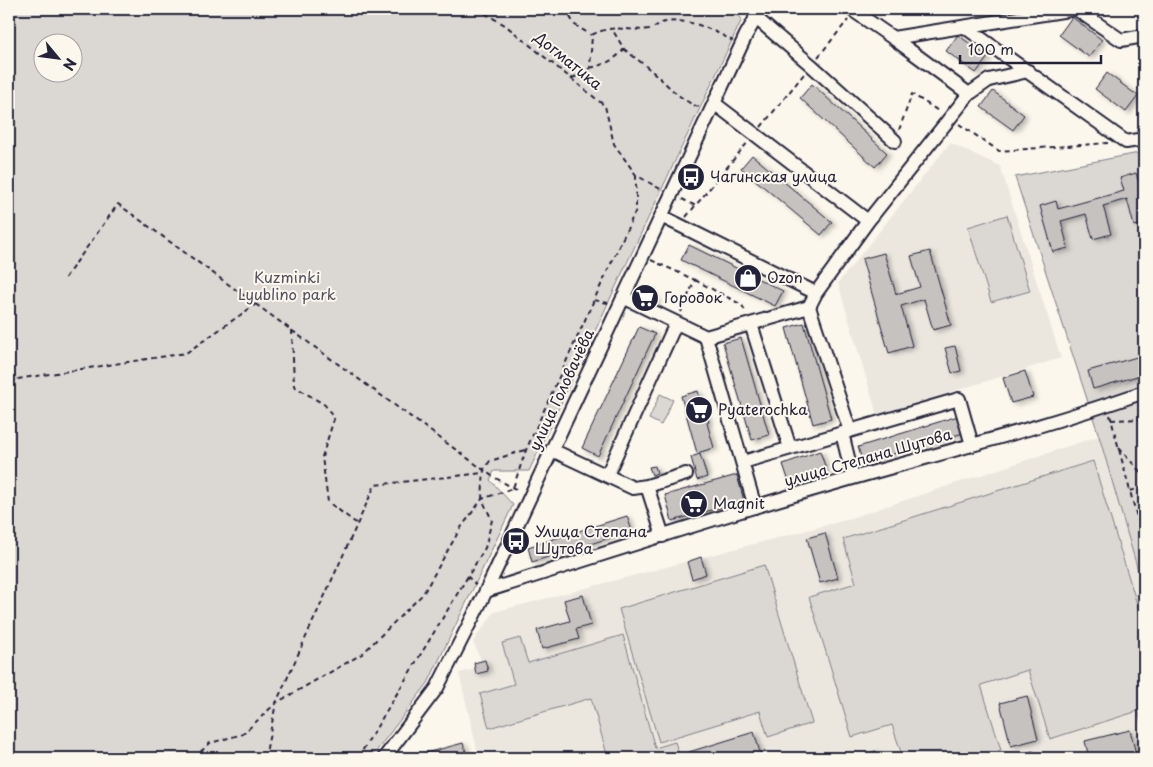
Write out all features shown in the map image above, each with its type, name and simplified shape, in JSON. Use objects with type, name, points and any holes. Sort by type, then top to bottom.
[{"type":"street","points":[[893,38],[1075,9],[1121,40],[1144,36]]},
{"type":"street","points":[[853,10],[969,94]]},
{"type":"street","points":[[755,15],[895,142]]},
{"type":"street","name":"улица Головачёва","points":[[384,758],[437,688],[486,591],[661,216],[675,195],[712,107],[755,15]]},
{"type":"street","points":[[965,26],[1126,142],[1144,139]]},
{"type":"street","points":[[853,478],[846,432],[809,307],[816,293],[868,221],[969,94],[988,80],[1028,72]]},
{"type":"street","points":[[712,107],[754,134],[868,221]]},
{"type":"street","points":[[661,216],[816,293]]},
{"type":"street","points":[[621,303],[676,323],[706,337],[809,307]]},
{"type":"street","points":[[607,475],[676,323]]},
{"type":"street","points":[[751,324],[790,448]]},
{"type":"street","points":[[706,337],[755,507]]},
{"type":"street","name":"улица Степана Шутова","points":[[486,591],[755,507],[1107,406],[1144,392]]},
{"type":"street","points":[[742,462],[958,400],[972,445]]},
{"type":"street","points":[[552,450],[633,488],[647,486],[686,474]]},
{"type":"street","points":[[647,486],[663,536]]},
{"type":"path","name":"Догматика","points":[[477,9],[505,25],[605,106],[614,144],[636,175]]},
{"type":"path","points":[[566,9],[575,25],[592,35]]},
{"type":"path","points":[[680,225],[811,65],[853,10]]},
{"type":"path","points":[[592,35],[603,29],[649,28],[666,22],[694,23],[733,41],[742,43]]},
{"type":"path","points":[[612,28],[624,50],[647,67],[686,102],[712,107]]},
{"type":"path","points":[[590,68],[592,35]]},
{"type":"path","points":[[572,78],[583,74],[590,68],[610,61],[624,50]]},
{"type":"path","points":[[895,142],[912,94],[999,151],[1126,142]]},
{"type":"path","points":[[513,488],[526,450],[636,210],[636,175],[696,206]]},
{"type":"path","points":[[65,278],[118,204],[492,476],[513,488],[531,494]]},
{"type":"path","points":[[642,256],[695,280],[742,305],[751,324]]},
{"type":"path","points":[[676,323],[695,280]]},
{"type":"path","points":[[594,300],[621,303]]},
{"type":"path","points":[[9,379],[186,353],[256,304]]},
{"type":"path","points":[[292,330],[294,386],[325,405],[334,418],[322,457],[328,502],[357,524]]},
{"type":"path","points":[[1107,406],[1144,544]]},
{"type":"path","points":[[1111,420],[1144,419]]},
{"type":"path","points":[[1118,446],[1144,476]]},
{"type":"path","points":[[358,758],[485,548],[492,520],[482,499],[482,473],[484,469],[490,461],[526,450]]},
{"type":"path","points":[[265,758],[276,703],[375,485],[482,473]]},
{"type":"path","points":[[1130,492],[1144,487]]},
{"type":"path","points":[[194,758],[210,743],[243,734],[276,703],[362,654],[423,594],[460,529],[482,499],[513,488]]},
{"type":"path","points":[[467,576],[475,585],[486,591]]},
{"type":"shaded area","points":[[950,143],[1000,166],[1061,358],[877,415],[838,283]]},
{"type":"shaded area","points":[[1099,436],[1144,591],[1144,758],[479,758],[459,673],[484,667],[473,642],[494,612],[842,521]]},
{"type":"green space","name":"Kuzminki Lyublino park","points":[[9,9],[732,9],[742,19],[529,471],[494,471],[490,480],[513,505],[428,683],[371,758],[9,758]]},
{"type":"green space","points":[[1144,152],[1144,591],[1099,436],[1015,177]]},
{"type":"green space","points":[[1007,215],[1030,291],[991,302],[968,227]]},
{"type":"green space","points":[[660,394],[673,400],[661,425],[649,419]]},
{"type":"green space","points":[[1093,461],[1144,627],[1144,731],[1138,711],[1050,739],[1028,670],[981,685],[1001,750],[976,758],[903,758],[892,725],[852,737],[809,597],[856,583],[843,539]]},
{"type":"green space","points":[[764,565],[812,723],[768,737],[760,711],[659,742],[619,609]]},
{"type":"green space","points":[[623,635],[655,748],[675,742],[680,758],[608,758],[591,698],[489,728],[480,694],[514,684],[502,643],[520,638],[528,663]]},
{"type":"building","points":[[1072,17],[1102,40],[1089,57],[1059,35]]},
{"type":"building","points":[[958,35],[988,57],[976,73],[946,51]]},
{"type":"building","points":[[1107,73],[1138,96],[1126,112],[1095,89]]},
{"type":"building","points":[[812,84],[887,153],[875,167],[800,98]]},
{"type":"building","points":[[993,91],[1024,115],[1013,130],[981,107]]},
{"type":"building","points":[[752,155],[832,222],[821,235],[741,168]]},
{"type":"building","points":[[1136,173],[1144,201],[1144,224],[1134,226],[1127,199],[1103,206],[1111,234],[1093,239],[1086,214],[1061,221],[1068,248],[1053,252],[1040,206],[1056,201],[1058,209],[1124,191],[1120,178]]},
{"type":"building","points":[[689,245],[783,291],[775,306],[681,260]]},
{"type":"building","points":[[930,251],[951,325],[933,330],[924,299],[901,306],[912,346],[889,353],[862,259],[884,253],[896,294],[920,287],[911,256]]},
{"type":"building","points":[[641,290],[657,298],[652,308],[636,301]]},
{"type":"building","points":[[804,323],[831,419],[813,424],[786,328]]},
{"type":"building","points":[[639,327],[655,334],[598,456],[582,448]]},
{"type":"building","points":[[741,338],[769,435],[752,440],[723,343]]},
{"type":"building","points":[[955,346],[961,371],[952,373],[945,348]]},
{"type":"building","points":[[1144,355],[1144,374],[1093,389],[1088,371]]},
{"type":"building","points":[[1025,371],[1033,397],[1011,403],[1003,378]]},
{"type":"building","points":[[698,391],[705,416],[707,415],[709,422],[707,423],[714,448],[697,453],[681,396]]},
{"type":"building","points":[[958,416],[963,433],[863,463],[858,447]]},
{"type":"building","points":[[820,451],[827,472],[790,485],[783,464]]},
{"type":"building","points":[[700,454],[707,477],[697,480],[691,457]]},
{"type":"building","points":[[655,466],[657,473],[652,475],[649,467]]},
{"type":"building","points":[[737,475],[744,501],[672,521],[665,495]]},
{"type":"building","points":[[627,516],[632,531],[532,562],[528,547]]},
{"type":"building","points":[[825,533],[838,578],[820,583],[807,538]]},
{"type":"building","points":[[701,557],[706,574],[692,579],[687,562]]},
{"type":"building","points":[[583,595],[591,625],[576,629],[579,639],[542,649],[537,630],[570,621],[564,600]]},
{"type":"building","points":[[485,660],[488,671],[476,674],[474,663]]},
{"type":"building","points":[[1027,696],[1038,739],[1011,746],[1000,703]]},
{"type":"building","points":[[1130,730],[1137,758],[1089,758],[1085,741]]},
{"type":"building","points":[[754,732],[761,756],[753,758],[690,758],[689,752]]},
{"type":"building","points":[[463,743],[468,758],[424,758],[422,754]]},
{"type":"building","points":[[876,751],[878,758],[851,758]]},
{"type":"building","points":[[1033,751],[1035,758],[1009,758]]},
{"type":"place","name":"Чагинская улица","points":[[691,177]]},
{"type":"place","name":"Ozon","points":[[748,278]]},
{"type":"place","name":"Городок","points":[[645,298]]},
{"type":"place","name":"Pyaterochka","points":[[699,410]]},
{"type":"place","name":"Magnit","points":[[694,504]]},
{"type":"place","name":"Улица Степана Шутова","points":[[516,541]]}]
